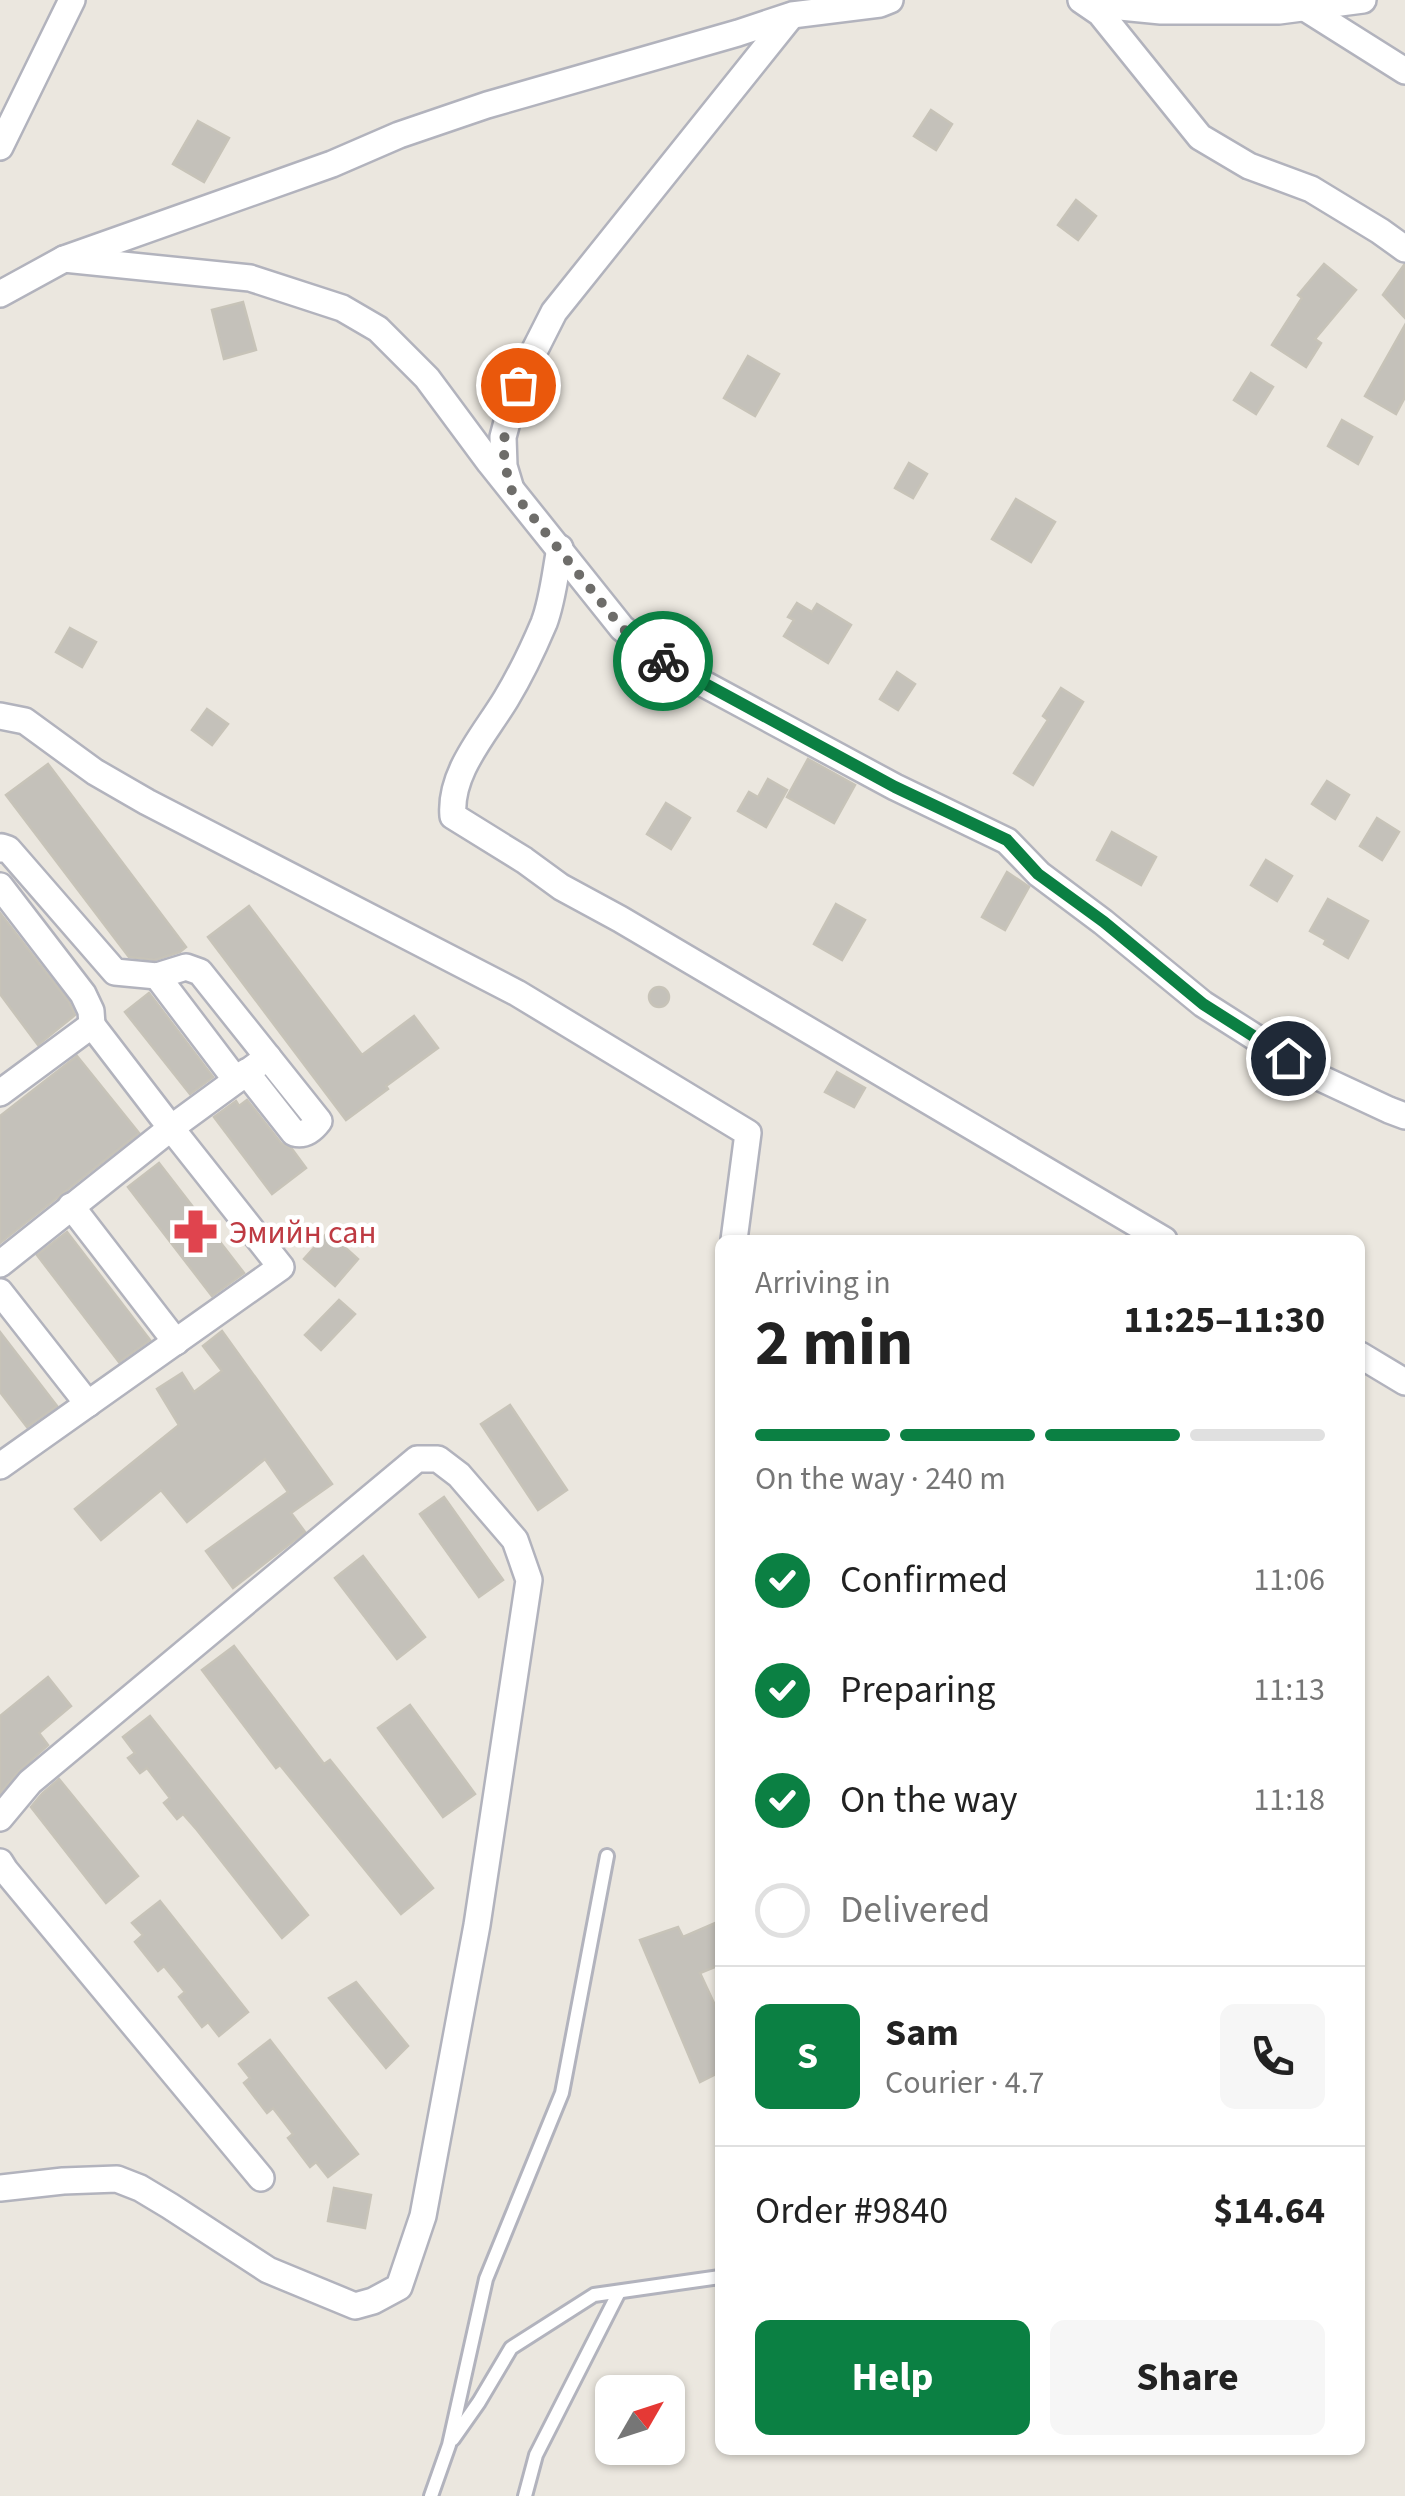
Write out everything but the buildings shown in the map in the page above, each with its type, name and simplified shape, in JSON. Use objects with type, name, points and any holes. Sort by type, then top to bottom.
[{"type":"street","points":[[0,147],[72,0]]},
{"type":"street","points":[[0,294],[64,259],[332,164],[399,134],[487,104],[792,15],[890,0]]},
{"type":"street","points":[[1081,0],[1100,12],[1200,138],[1249,166],[1311,189],[1405,250]]},
{"type":"street","points":[[1097,0],[1110,6],[1160,12],[1279,11],[1363,0]]},
{"type":"street","points":[[1305,8],[1405,71]]},
{"type":"street","points":[[512,491],[504,466],[503,437],[518,385],[554,312],[792,15]]},
{"type":"street","points":[[64,259],[250,278],[342,308],[378,329],[427,378],[622,628],[666,664],[895,787],[1007,840],[1038,874],[1104,922],[1203,1004],[1316,1076],[1405,1116]]},
{"type":"street","points":[[560,548],[544,622],[508,696],[472,752],[451,799],[453,816],[561,887],[620,918],[1156,1235]]},
{"type":"street","points":[[0,716],[25,721],[95,772],[147,802],[517,993],[748,1133],[735,1235]]},
{"type":"street","points":[[0,849],[8,849],[115,972],[157,976],[186,967],[200,972],[319,1121],[314,1128],[294,1134],[157,976]]},
{"type":"street","points":[[0,886],[84,994],[92,1018],[171,1128],[281,1267],[0,1466]]},
{"type":"street","points":[[4,1082],[92,1018],[110,991],[115,972]]},
{"type":"street","points":[[0,1264],[268,1056]]},
{"type":"street","points":[[71,1206],[176,1342]]},
{"type":"street","points":[[0,1292],[88,1404]]},
{"type":"street","points":[[1365,1358],[1405,1382]]},
{"type":"street","points":[[0,1818],[30,1782],[417,1459],[438,1459],[459,1476],[514,1540],[530,1580],[477,1925],[423,2216],[399,2287],[372,2302],[355,2306],[268,2270],[170,2206],[118,2179],[0,2188]]},
{"type":"street","points":[[0,1862],[261,2178]]},
{"type":"lane","points":[[431,2496],[449,2445],[486,2279],[562,2093],[608,1856]]},
{"type":"lane","points":[[449,2445],[512,2348],[594,2295],[715,2279]]},
{"type":"lane","points":[[525,2496],[536,2455],[619,2292]]},
{"type":"way so far","points":[[518,385],[503,437],[504,466],[512,491],[622,628],[663,661]]},
{"type":"place","name":"Эмийн сан","points":[[196,1232]]},
{"type":"route","points":[[663,661],[895,787],[1007,840],[1038,874],[1104,922],[1203,1004],[1288,1058]]}]
